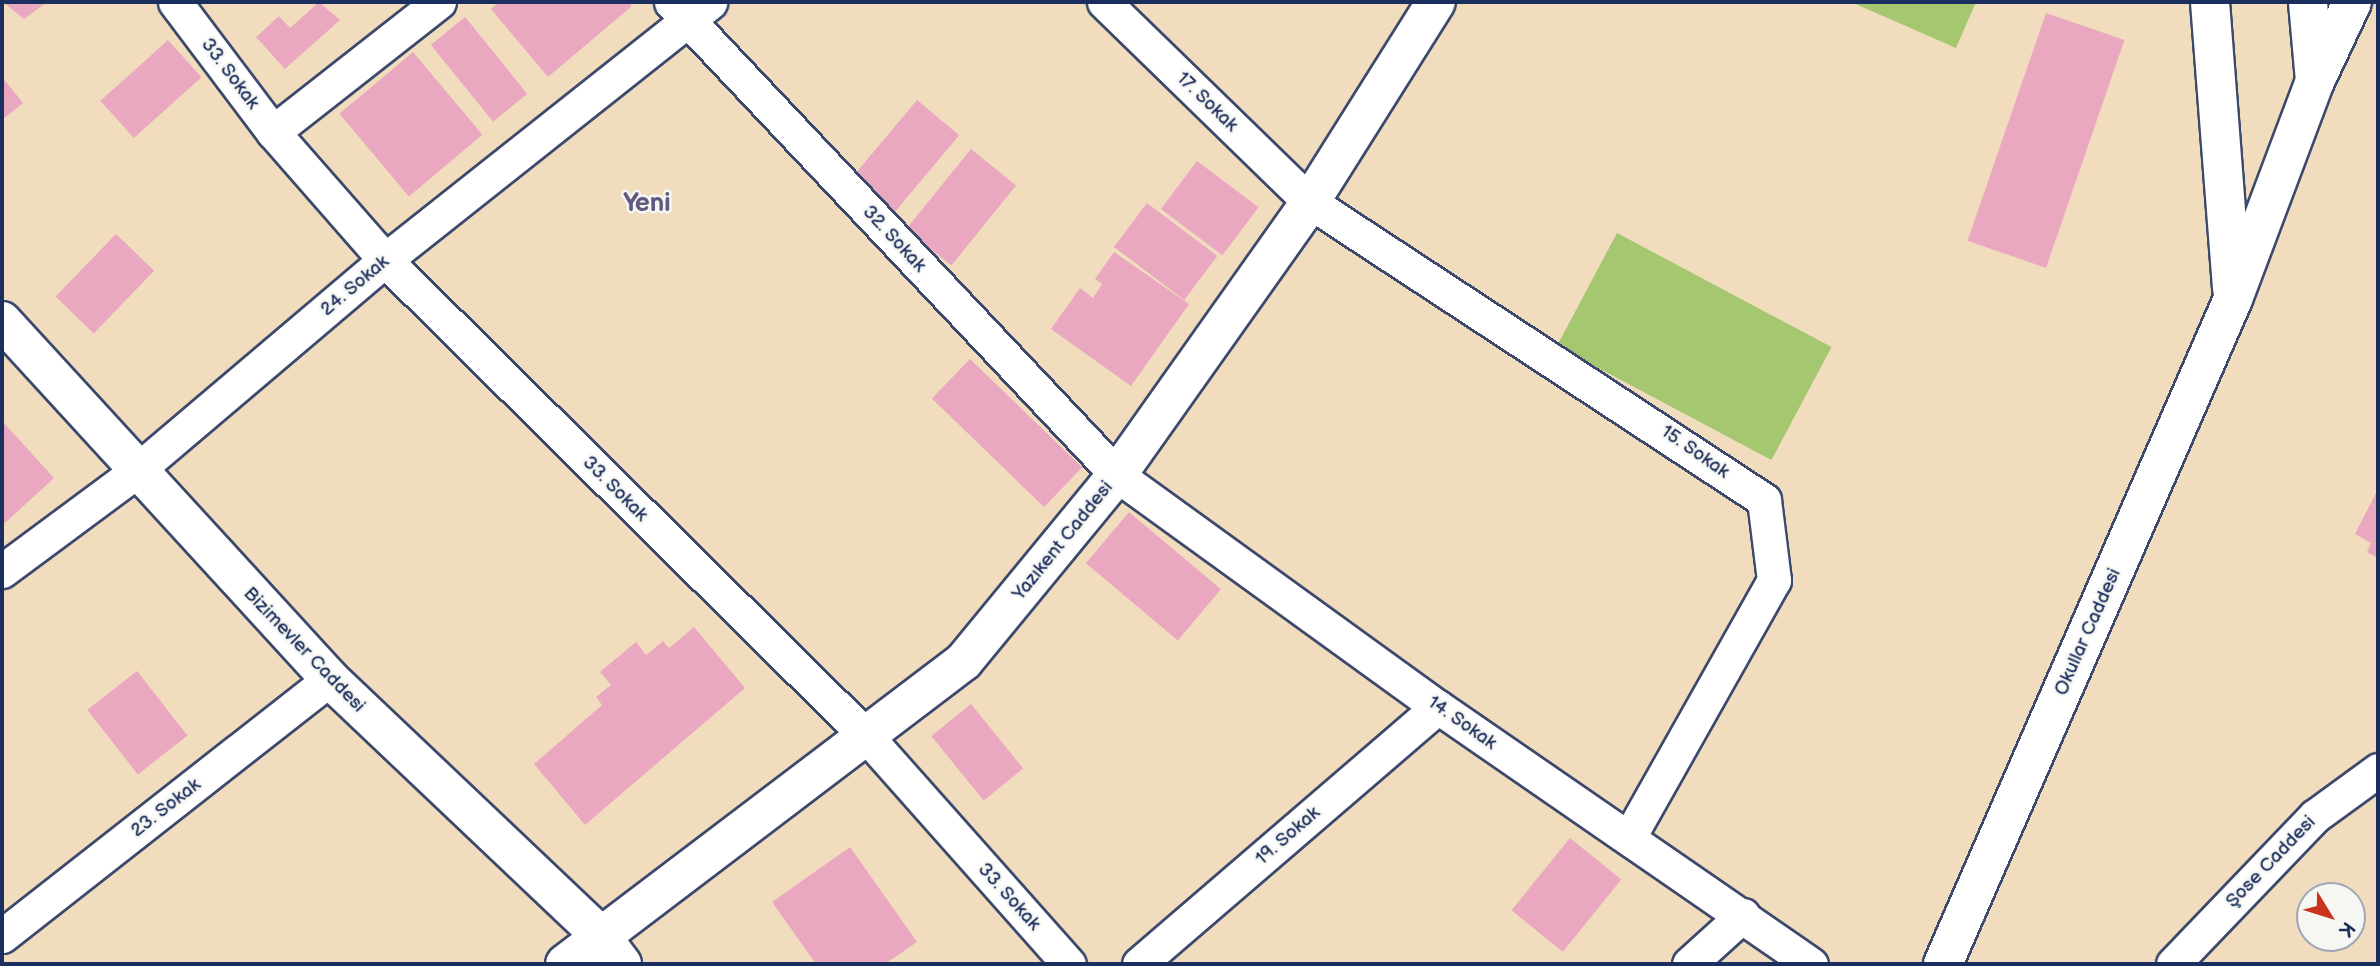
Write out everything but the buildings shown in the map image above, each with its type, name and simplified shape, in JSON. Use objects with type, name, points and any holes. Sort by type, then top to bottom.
[{"type":"street","name":"33. Sokak","points":[[175,2],[273,132],[385,260],[869,739],[1069,964]]},
{"type":"street","points":[[273,132],[439,2]]},
{"type":"street","name":"17. Sokak","points":[[1104,2],[1310,202]]},
{"type":"street","name":"Yazıkent Caddesi","points":[[565,964],[612,950],[964,662],[1118,475],[1310,202],[1436,2]]},
{"type":"street","name":"Okullar Caddesi","points":[[2210,2],[2233,299]]},
{"type":"street","name":"Okullar Caddesi","points":[[2308,2],[2315,81]]},
{"type":"street","name":"Okullar Caddesi","points":[[1943,964],[2233,299],[2315,81],[2351,2]]},
{"type":"street","name":"24. Sokak","points":[[2,571],[134,472],[690,8]]},
{"type":"street","name":"32. Sokak","points":[[690,8],[1118,475]]},
{"type":"street","name":"15. Sokak","points":[[1310,202],[1764,500],[1774,580],[1629,836]]},
{"type":"street","name":"Bizimevler Caddesi","points":[[2,321],[134,472],[330,679],[612,950]]},
{"type":"street","name":"14. Sokak","points":[[1118,475],[1438,707],[1629,836],[1811,964]]},
{"type":"street","name":"23. Sokak","points":[[2,936],[330,679]]},
{"type":"street","name":"19. Sokak","points":[[1139,964],[1438,707]]},
{"type":"street","name":"Şose Caddesi","points":[[2173,964],[2315,816],[2378,770]]},
{"type":"street","points":[[1689,964],[1743,915]]},
{"type":"green space","points":[[1851,2],[1976,2],[1956,48]]},
{"type":"green space","points":[[1617,233],[1832,347],[1771,460],[1557,346]]},
{"type":"district","name":"Yeni","points":[[647,204]]}]
